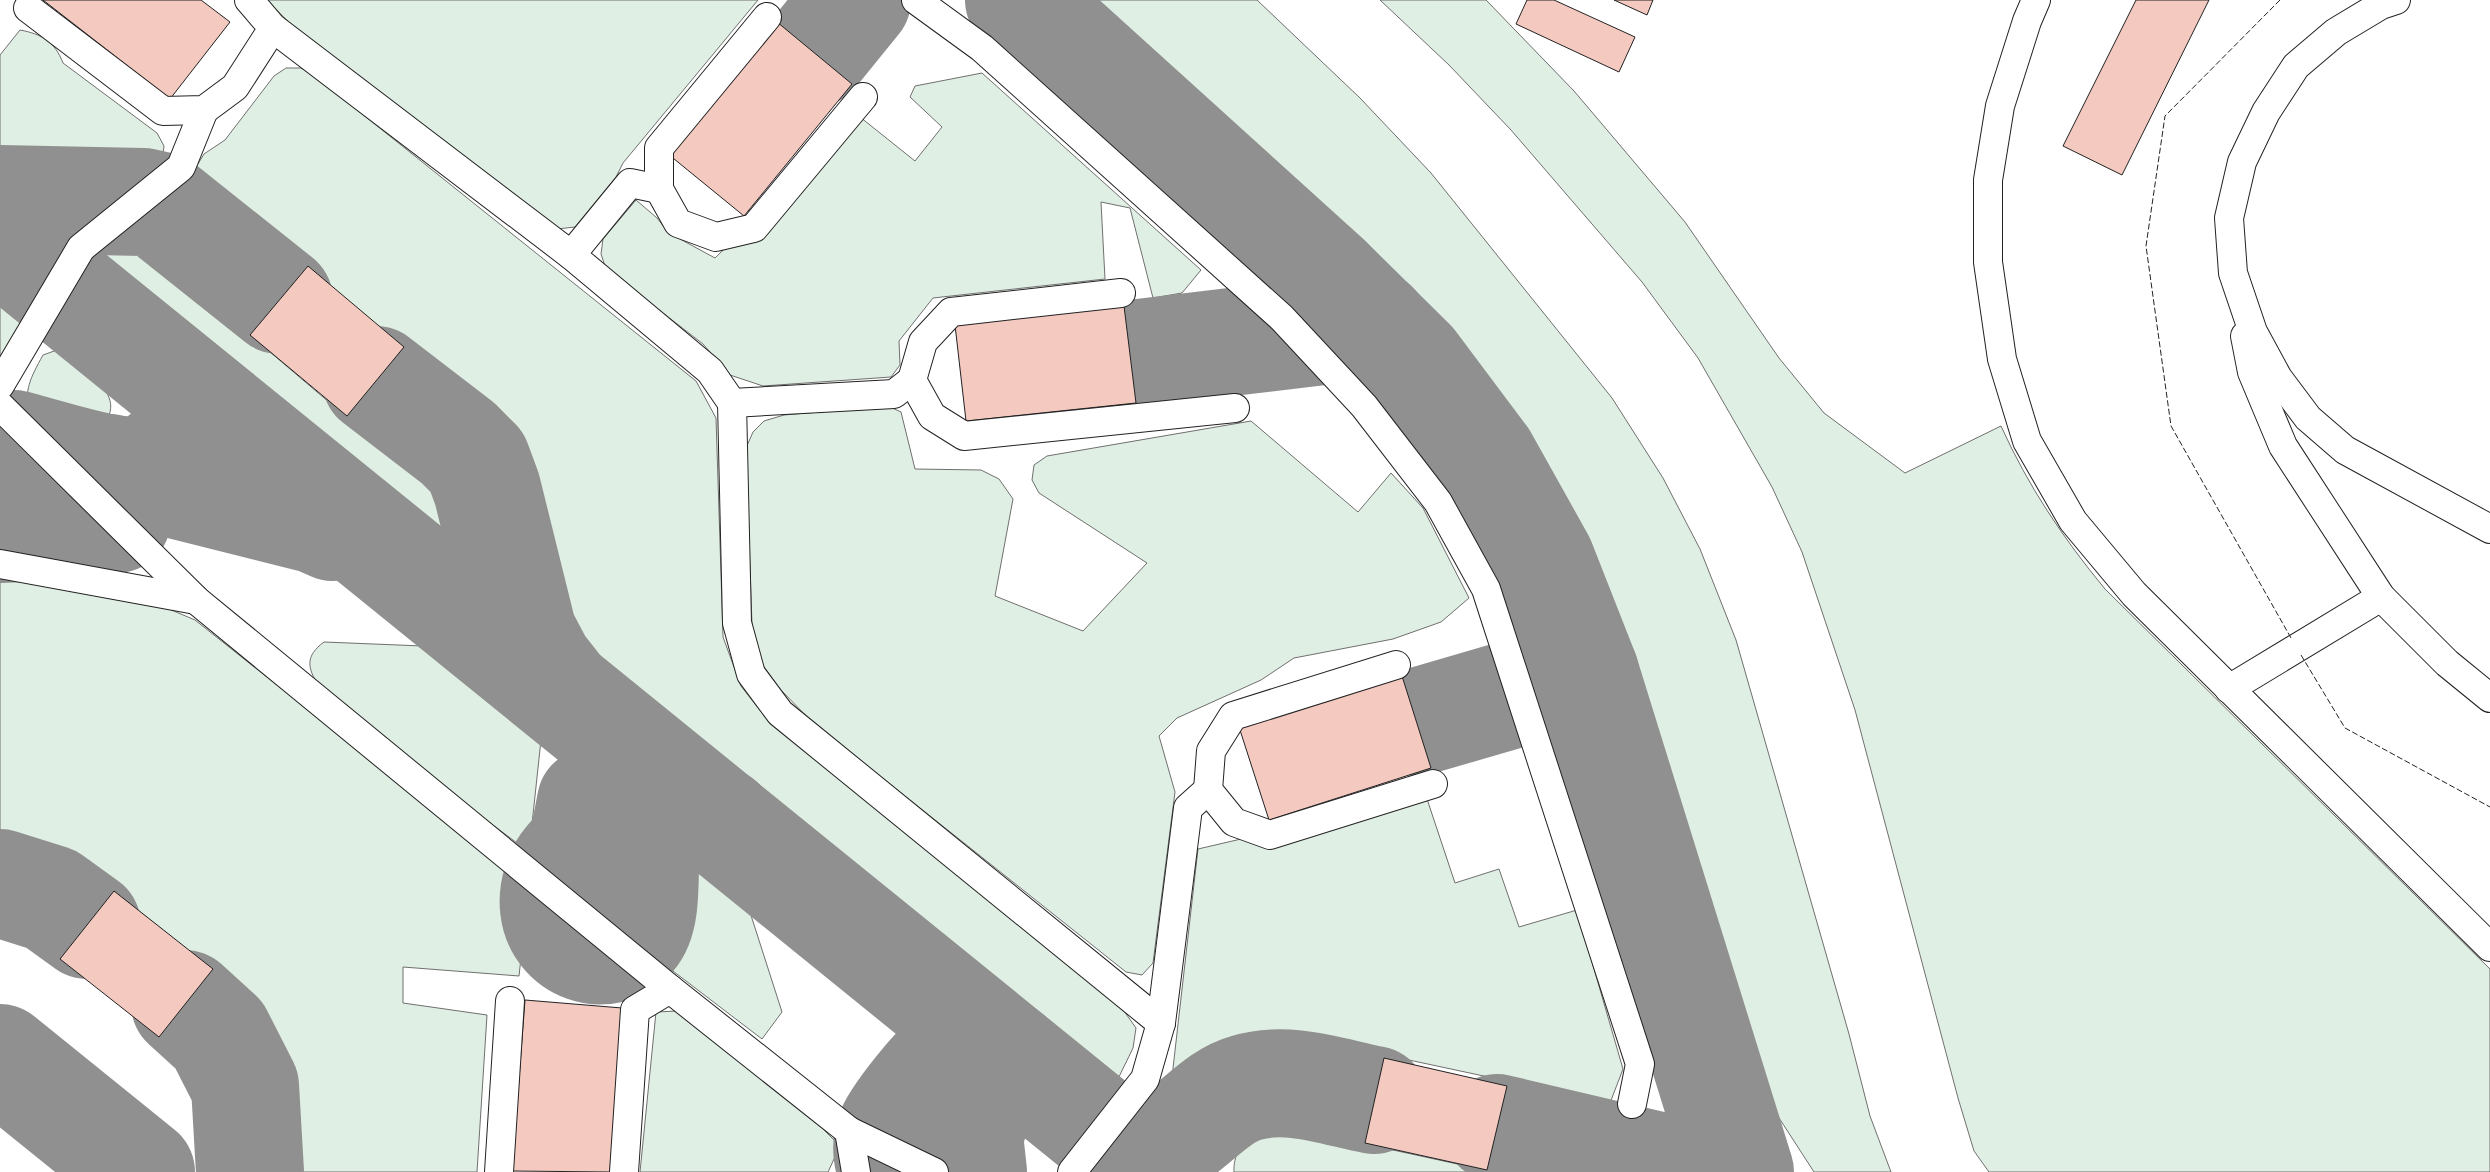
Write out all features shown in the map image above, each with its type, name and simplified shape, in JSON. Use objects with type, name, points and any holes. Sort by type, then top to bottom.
[{"type":"lane","points":[[249,0],[273,28],[571,255],[710,371],[732,403],[737,623],[751,674],[780,713],[1161,1023]]},
{"type":"lane","points":[[916,0],[982,48],[1282,318],[1364,406],[1438,502],[1486,589],[1640,1064],[1632,1104]]},
{"type":"lane","points":[[2036,0],[2027,21],[2000,106],[1988,180],[1988,262],[2002,359],[2028,441],[2073,521],[2134,594],[2490,947]]},
{"type":"lane","points":[[2396,0],[2381,5],[2336,32],[2296,66],[2266,112],[2242,162],[2229,218],[2234,273],[2252,372],[2283,446],[2381,597],[2447,663],[2490,698]]},
{"type":"lane","points":[[28,8],[163,111],[204,110]]},
{"type":"lane","points":[[766,17],[658,148],[659,189],[678,223],[716,237],[754,228],[863,97]]},
{"type":"lane","points":[[0,385],[81,248],[181,167],[204,110],[235,88],[273,28]]},
{"type":"lane","points":[[571,255],[630,182],[659,189]]},
{"type":"lane","points":[[2234,273],[2253,332],[2278,378],[2308,418],[2345,450],[2490,529]]},
{"type":"lane","points":[[732,403],[894,394],[912,380],[923,342],[951,312],[1121,293]]},
{"type":"lane","points":[[912,380],[932,416],[964,436],[1236,408]]},
{"type":"lane","points":[[0,406],[196,600],[670,989],[849,1131],[934,1172]]},
{"type":"lane","points":[[0,564],[196,600]]},
{"type":"lane","points":[[2229,689],[2381,597]]},
{"type":"lane","points":[[1396,665],[1233,716],[1211,751],[1208,790],[1234,822],[1270,835],[1433,784]]},
{"type":"lane","points":[[1072,1172],[1145,1079],[1161,1023],[1188,808],[1208,790]]},
{"type":"lane","points":[[624,1172],[635,1010],[670,989]]},
{"type":"lane","points":[[500,1172],[510,1001]]},
{"type":"lane","points":[[849,1131],[856,1172]]},
{"type":"green space","points":[[266,0],[758,0],[623,163],[616,177],[575,227],[557,229],[295,28]]},
{"type":"green space","points":[[1089,0],[1257,0],[1360,98],[1431,173],[1612,398],[1663,478],[1700,549],[1736,640],[1849,1034],[1870,1116],[1891,1172],[1814,1172],[1770,1104],[1618,620],[1569,514],[1519,427],[1484,378],[1427,309],[1386,265]]},
{"type":"green space","points":[[1380,0],[1486,0],[1574,91],[1685,222],[1779,358],[1824,413],[1905,473],[2001,426],[2011,448],[2047,511],[2105,589],[2490,969],[2490,1172],[1989,1172],[1974,1151],[1958,1098],[1855,710],[1802,552],[1772,487],[1698,358],[1642,282],[1511,130],[1449,65]]},
{"type":"green space","points":[[20,30],[47,40],[52,44],[63,63],[157,133],[164,146],[162,162],[0,157],[0,55]]},
{"type":"green space","points":[[286,68],[301,68],[316,77],[696,381],[716,418],[723,637],[741,686],[765,717],[1124,1011],[1136,1028],[1133,1048],[1116,1083],[581,654],[516,443],[193,172],[204,154],[225,140],[274,76]]},
{"type":"green space","points":[[982,73],[1201,270],[1182,293],[1153,298],[1130,208],[1101,202],[1105,279],[933,298],[899,341],[900,365],[891,377],[763,386],[730,375],[703,344],[606,269],[601,254],[603,239],[636,200],[657,218],[669,233],[715,258],[860,117],[915,161],[942,127],[910,97],[915,86]]},
{"type":"green space","points":[[148,252],[250,335],[437,494],[453,551],[89,253]]},
{"type":"green space","points":[[0,301],[23,320],[0,362]]},
{"type":"green space","points":[[57,350],[91,375],[108,395],[111,406],[108,418],[98,430],[84,430],[29,416],[27,398],[29,384],[43,355]]},
{"type":"green space","points":[[888,406],[901,412],[915,469],[981,470],[999,479],[1013,499],[995,596],[1083,631],[1147,563],[1039,493],[1032,480],[1034,465],[1047,456],[1251,421],[1358,512],[1391,473],[1423,508],[1469,598],[1441,622],[1393,639],[1294,658],[1261,680],[1177,718],[1159,736],[1175,792],[1153,963],[1142,975],[1126,972],[812,722],[780,689],[762,664],[752,625],[746,448],[753,432],[764,421],[784,415]]},
{"type":"green space","points":[[0,577],[169,609],[195,620],[529,885],[519,976],[403,967],[403,1003],[487,1015],[477,1172],[299,1172],[280,1054],[269,1028],[248,998],[85,868],[48,850],[13,841],[0,842]]},
{"type":"green space","points":[[324,642],[423,646],[541,740],[529,852],[458,799],[319,686],[312,674],[310,662],[314,652]]},
{"type":"green space","points":[[1426,796],[1455,883],[1499,869],[1519,927],[1577,910],[1623,1069],[1610,1103],[1292,1035],[1272,1035],[1241,1040],[1215,1051],[1172,1077],[1198,849]]},
{"type":"green space","points":[[699,866],[748,906],[782,1012],[762,1039],[669,968],[673,893],[676,882],[683,870]]},
{"type":"green space","points":[[678,1011],[822,1128],[840,1146],[828,1172],[640,1172],[656,1012]]},
{"type":"green space","points":[[1283,1126],[1494,1172],[1234,1172],[1239,1149],[1250,1134],[1258,1130]]},
{"type":"building","points":[[43,0],[201,0],[230,22],[170,99]]},
{"type":"building","points":[[1527,0],[1554,0],[1635,37],[1619,72],[1516,24]]},
{"type":"building","points":[[1614,0],[1653,0],[1647,15]]},
{"type":"building","points":[[2136,0],[2209,0],[2122,175],[2063,146]]},
{"type":"building","points":[[777,22],[852,84],[744,216],[668,154]]},
{"type":"building","points":[[308,266],[404,347],[347,416],[250,335]]},
{"type":"building","points":[[1124,306],[1136,403],[966,421],[955,325]]},
{"type":"building","points":[[1402,676],[1431,768],[1269,820],[1239,727]]},
{"type":"building","points":[[114,891],[213,969],[159,1037],[60,959]]},
{"type":"building","points":[[525,1000],[622,1008],[610,1172],[512,1171]]},
{"type":"building","points":[[1384,1058],[1507,1086],[1487,1170],[1365,1143]]},
{"type":"taxiway","points":[[814,53],[857,0]]},
{"type":"taxiway","points":[[1019,0],[1326,278],[1412,363],[1484,459],[1541,561],[1585,673],[1740,1172]]},
{"type":"taxiway","points":[[0,199],[143,202],[161,206],[279,300]]},
{"type":"taxiway","points":[[0,238],[1152,1172]]},
{"type":"taxiway","points":[[1130,354],[1374,325]]},
{"type":"taxiway","points":[[376,380],[458,443],[477,462],[487,489],[523,634],[540,666],[555,685]]},
{"type":"taxiway","points":[[0,444],[14,444],[75,461],[124,470],[136,470],[147,467],[158,462],[163,457]]},
{"type":"taxiway","points":[[110,468],[317,520],[333,527]]},
{"type":"taxiway","points":[[0,529],[23,528],[40,516],[62,513],[117,519]]},
{"type":"taxiway","points":[[1417,722],[1585,673]]},
{"type":"taxiway","points":[[591,802],[580,846],[561,871],[556,883],[554,908],[557,922],[564,933],[574,942],[585,948],[597,950],[610,949],[622,944],[633,935],[638,926],[644,902],[647,837],[655,816],[670,808],[690,810],[721,822]]},
{"type":"taxiway","points":[[0,883],[51,899],[87,925]]},
{"type":"taxiway","points":[[185,1004],[219,1035],[245,1086],[250,1172]]},
{"type":"taxiway","points":[[893,1172],[887,1152],[890,1132],[909,1102],[948,1058],[955,1053],[969,1049],[983,1049],[1010,1057]]},
{"type":"taxiway","points":[[0,1058],[141,1172]]},
{"type":"taxiway","points":[[1112,1140],[1135,1148],[1154,1146],[1168,1141],[1218,1102],[1246,1088],[1262,1084],[1278,1083],[1310,1086],[1374,1100]]},
{"type":"taxiway","points":[[973,1172],[969,1136],[977,1112]]},
{"type":"taxiway","points":[[1497,1128],[1684,1172]]},
{"type":"fence","points":[[2280,0],[2165,116],[2146,246],[2171,426],[2291,638]]},
{"type":"fence","points":[[2301,655],[2345,728],[2490,807]]}]
